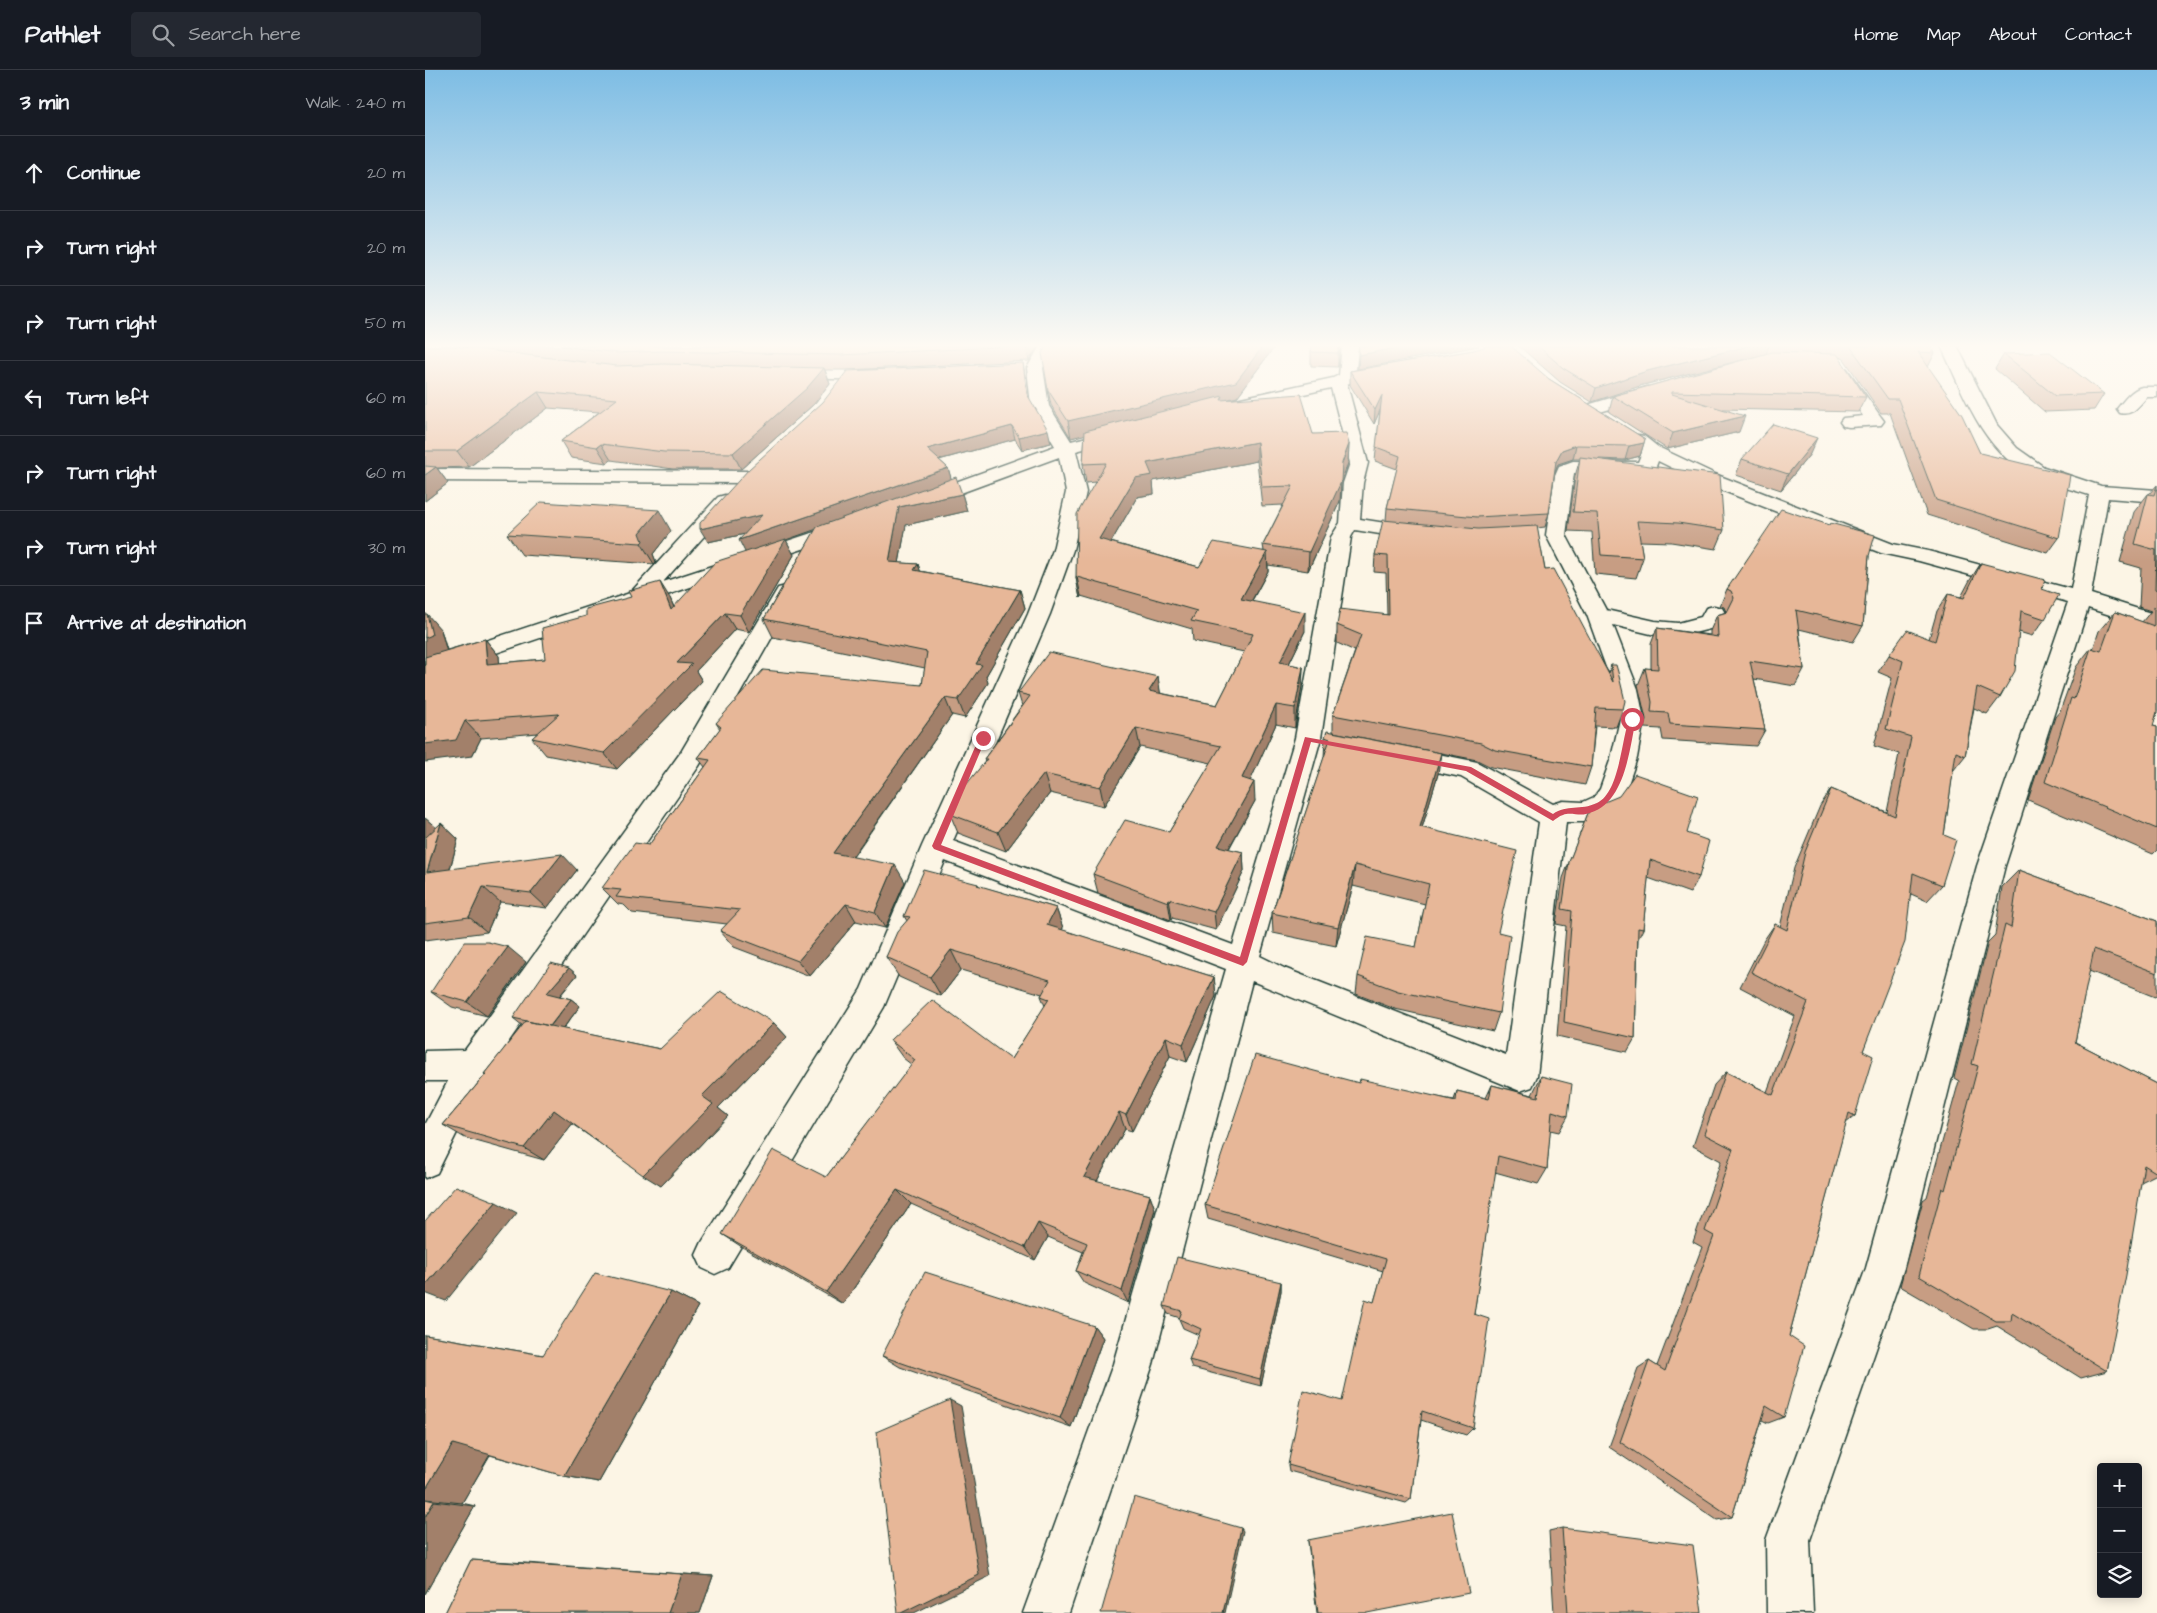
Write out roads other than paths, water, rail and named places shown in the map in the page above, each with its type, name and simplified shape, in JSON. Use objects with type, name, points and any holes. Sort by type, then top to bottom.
[{"type":"street","points":[[715,1255],[873,997],[1039,614],[1063,550],[1076,492],[1066,448],[1048,418]]},
{"type":"street","points":[[1046,1613],[1133,1364],[1243,962],[1317,740],[1341,537],[1350,523],[1353,483],[1359,463],[1350,418]]},
{"type":"street","points":[[1603,418],[1651,451],[1708,478],[1889,549],[1921,555],[2079,598],[2157,623]]},
{"type":"street","points":[[1849,422],[1875,421],[1873,418]]},
{"type":"street","points":[[1985,418],[1989,427],[2011,452],[2037,471],[2099,492],[2157,496]]},
{"type":"street","points":[[909,506],[1066,448],[1142,428]]},
{"type":"street","points":[[937,846],[1243,962],[1273,977],[1520,1076],[1553,818],[1563,811],[1585,812],[1603,804],[1612,793],[1624,758],[1632,719],[1626,688],[1598,614],[1547,536],[1566,470],[1573,467],[1641,468],[1648,465],[1651,451]]},
{"type":"street","points":[[636,599],[762,463]]},
{"type":"street","points":[[425,475],[747,477]]},
{"type":"street","points":[[1791,1613],[1788,1540],[1885,1268],[1991,866],[2079,598],[2099,492]]},
{"type":"street","points":[[425,669],[863,522]]},
{"type":"street","points":[[1350,523],[1383,530],[1438,536]]},
{"type":"street","points":[[425,1161],[473,1065],[690,759],[816,539]]},
{"type":"street","points":[[1598,614],[1655,628],[1678,630],[1710,622],[1714,613]]},
{"type":"street","points":[[1383,753],[1468,769],[1553,818]]},
{"type":"street","points":[[425,1066],[473,1065]]}]
